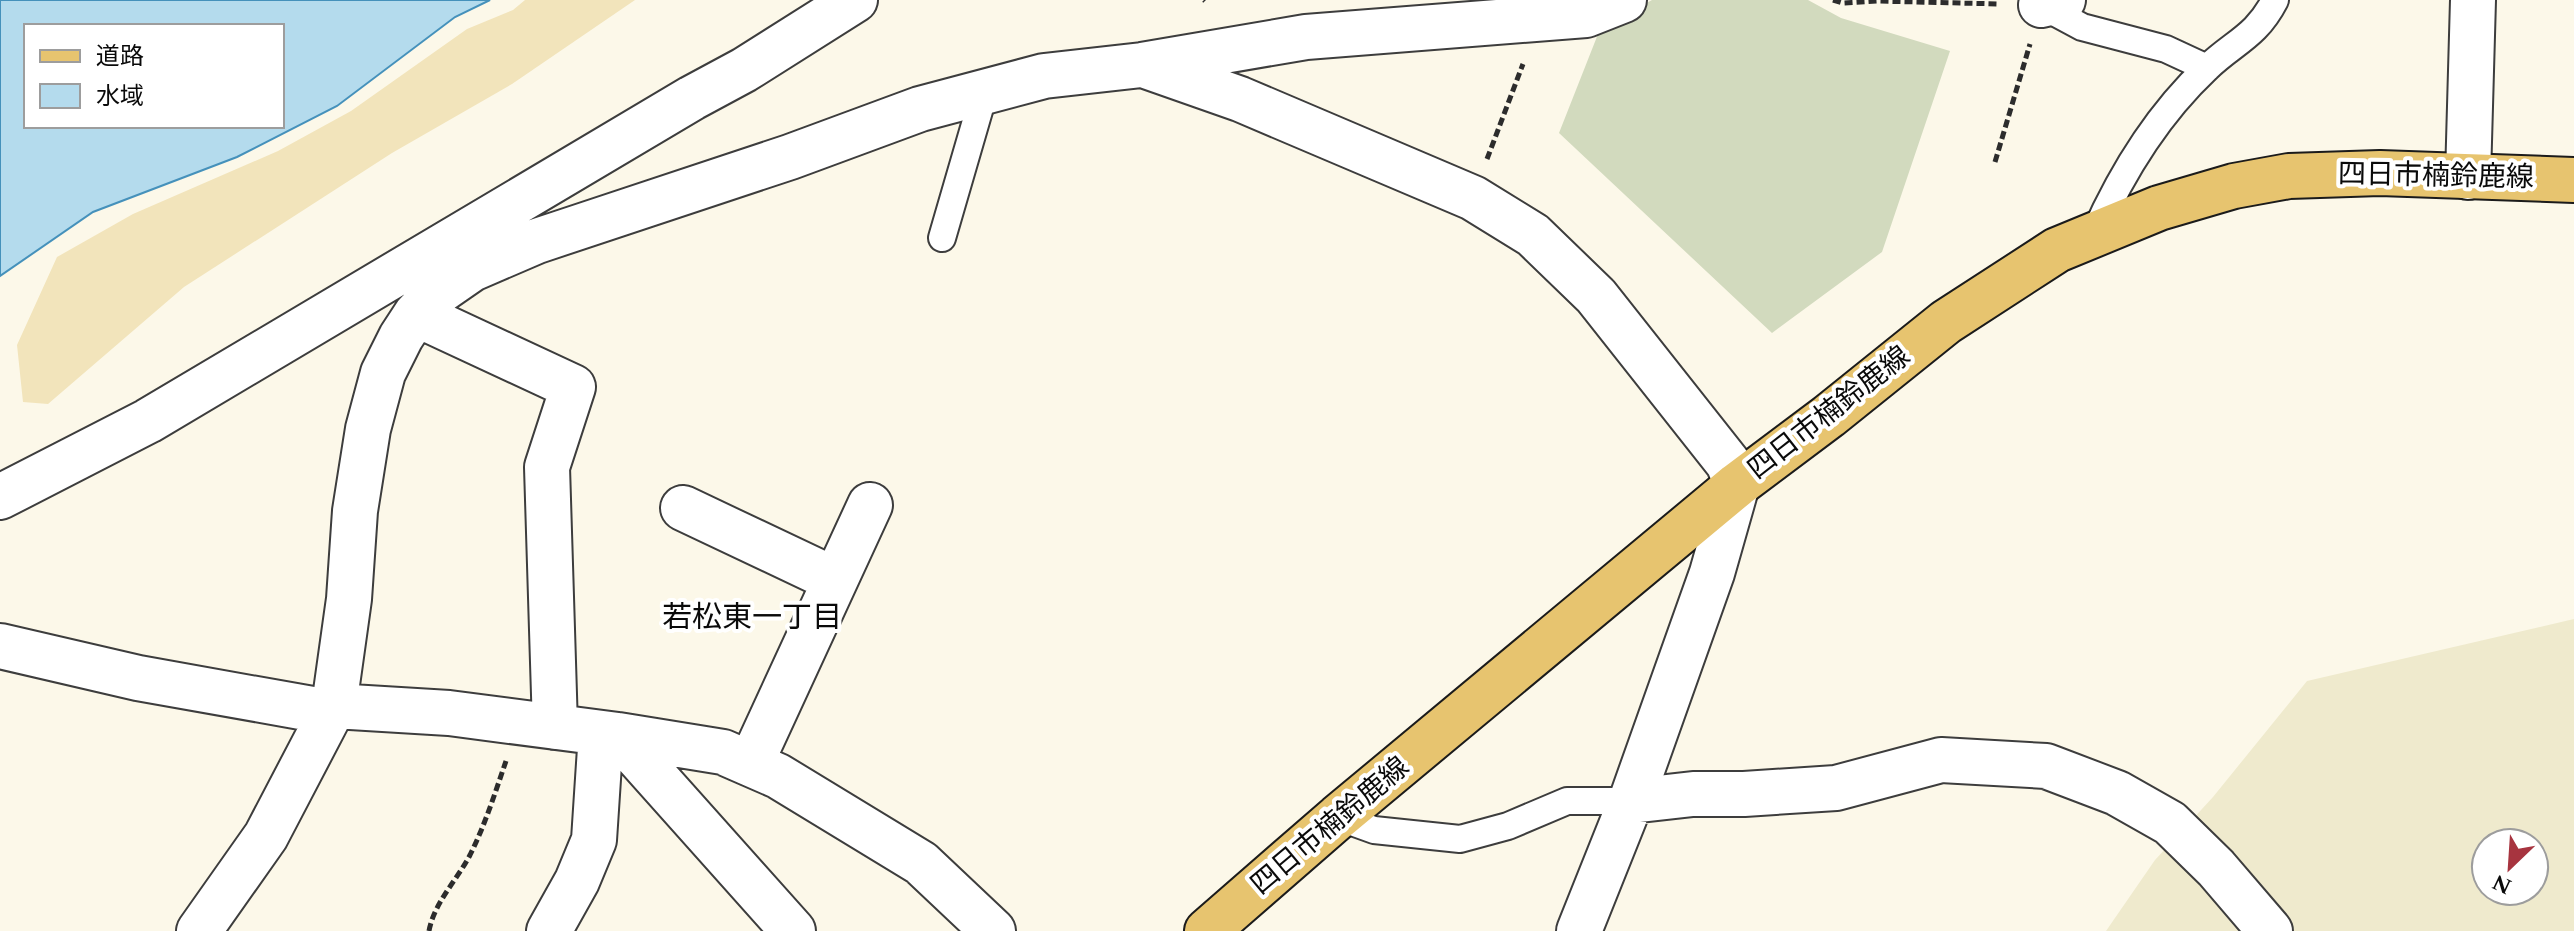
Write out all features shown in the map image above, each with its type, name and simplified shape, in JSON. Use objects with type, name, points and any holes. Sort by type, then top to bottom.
[{"type":"main road","name":"四日市楠鈴鹿線","points":[[1207,931],[1338,817],[1737,485],[1946,322],[2057,250],[2159,208],[2234,186],[2289,176],[2380,173],[2574,180]]},
{"type":"street","points":[[0,497],[148,421],[666,113],[744,70],[855,0]]},
{"type":"street","points":[[199,931],[266,836],[332,709],[349,599],[355,511],[368,429],[383,373],[416,314],[433,296],[472,269],[537,241],[790,157],[920,109],[1044,76],[1142,65],[1306,37],[1586,15],[1624,0]]},
{"type":"street","points":[[2468,177],[2473,0]]},
{"type":"street","points":[[1142,65],[1240,99],[1473,198],[1533,235],[1596,296],[1728,463],[1737,485],[1712,573],[1631,801],[1579,931]]},
{"type":"street","points":[[416,314],[573,387],[547,467],[537,725]]},
{"type":"street","points":[[751,763],[870,505]]},
{"type":"street","points":[[683,508],[835,580]]},
{"type":"street","points":[[0,646],[138,678],[332,709],[449,713],[723,752],[778,776],[921,863],[993,931]]},
{"type":"street","points":[[549,931],[577,881],[594,840],[609,734]]},
{"type":"street","points":[[609,734],[793,931]]},
{"type":"street","points":[[1631,801],[1693,794],[1836,788],[1941,760],[2046,766],[2117,793],[2170,823],[2216,868],[2270,931]]},
{"type":"lane","points":[[2094,235],[2114,188],[2172,108],[2207,68],[2265,20],[2275,0]]},
{"type":"lane","points":[[2052,3],[2082,27],[2166,49],[2207,68]]},
{"type":"lane","points":[[942,238],[985,90]]},
{"type":"lane","points":[[1338,817],[1374,830],[1460,839],[1508,826],[1567,801],[1631,801]]},
{"type":"path","points":[[1833,0],[1843,3],[2052,3],[1995,162]]},
{"type":"path","points":[[1473,198],[1539,19]]},
{"type":"path","points":[[429,931],[431,918],[469,857],[488,814],[537,725]]},
{"type":"shaded area","points":[[2574,619],[2574,931],[2106,931],[2155,860],[2213,797],[2307,681]]},
{"type":"sand","points":[[525,0],[635,0],[512,84],[392,153],[184,287],[48,404],[23,402],[17,345],[57,257],[133,214],[278,151],[351,111],[467,29],[513,10]]},
{"type":"green space","points":[[1652,0],[1808,0],[1841,18],[1950,51],[1882,252],[1772,333],[1559,133],[1600,29]]},
{"type":"water","points":[[0,0],[490,0],[455,17],[337,106],[237,157],[93,212],[0,276]]},
{"type":"district","name":"若松東一丁目","points":[[752,618]]}]
